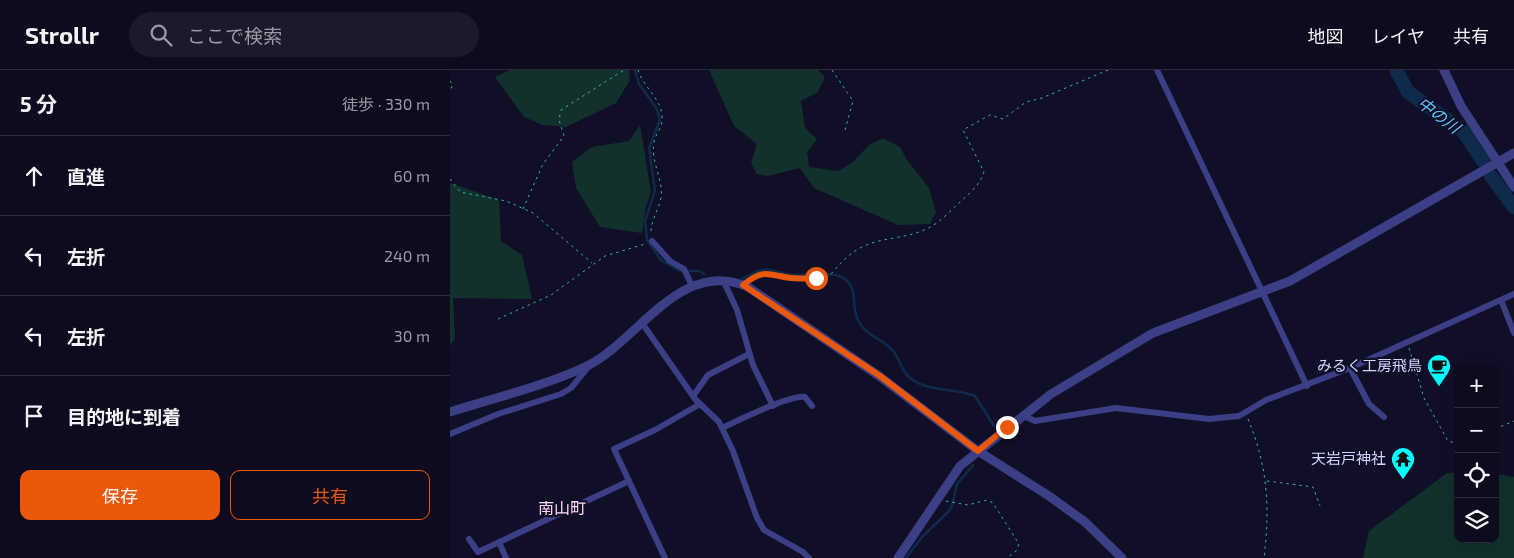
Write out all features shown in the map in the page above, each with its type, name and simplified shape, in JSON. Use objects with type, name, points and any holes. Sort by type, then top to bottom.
[{"type":"street","points":[[1157,70],[1307,386]]},
{"type":"street","points":[[1444,70],[1461,106],[1514,187]]},
{"type":"street","points":[[898,558],[956,471],[1022,415],[1051,394],[1153,333],[1264,292],[1307,272],[1514,153]]},
{"type":"street","points":[[652,241],[670,261],[685,272],[692,286]]},
{"type":"street","points":[[450,434],[498,414],[561,394],[571,388],[589,365],[668,301],[692,286],[710,281],[743,285],[880,376],[978,451],[1049,496],[1085,522],[1122,558]]},
{"type":"street","points":[[724,282],[737,310],[749,354],[773,406]]},
{"type":"street","points":[[1022,415],[1035,421],[1127,408],[1158,414],[1210,419],[1229,418],[1246,413],[1266,400],[1307,386],[1408,343],[1514,294]]},
{"type":"street","points":[[1501,300],[1514,333]]},
{"type":"street","points":[[642,323],[693,396],[715,416],[733,451],[761,525],[770,535],[803,552],[809,558]]},
{"type":"street","points":[[693,396],[703,381],[715,370],[749,354]]},
{"type":"street","points":[[450,412],[589,365]]},
{"type":"street","points":[[1350,368],[1368,404],[1384,417]]},
{"type":"street","points":[[722,428],[763,408],[802,396],[812,406]]},
{"type":"street","points":[[665,558],[614,449],[655,430],[700,404]]},
{"type":"street","points":[[470,539],[478,552],[629,481]]},
{"type":"street","points":[[499,542],[506,558]]},
{"type":"path","points":[[523,209],[543,164],[564,136],[558,120],[561,110],[624,70]]},
{"type":"path","points":[[638,70],[640,79],[658,102],[663,116],[661,129],[654,141],[656,167],[662,183],[660,200],[653,217],[652,241]]},
{"type":"path","points":[[832,70],[850,92],[853,101],[845,130]]},
{"type":"path","points":[[743,285],[752,277],[770,272],[798,279],[828,277],[843,259],[862,247],[877,241],[922,231],[933,226],[982,179],[984,172],[964,130],[990,115],[1003,119],[1026,102],[1042,98],[1108,70]]},
{"type":"path","points":[[450,80],[453,85],[450,90]]},
{"type":"path","points":[[450,179],[460,192],[506,202],[533,213],[593,263]]},
{"type":"path","points":[[498,319],[551,295],[605,256],[644,245]]},
{"type":"path","points":[[1408,343],[1424,398],[1448,441],[1454,443]]},
{"type":"path","points":[[1246,413],[1260,448],[1266,481],[1268,526],[1264,558]]},
{"type":"path","points":[[1499,427],[1514,421]]},
{"type":"path","points":[[1266,481],[1313,487],[1320,506]]},
{"type":"path","points":[[949,502],[968,505],[987,500],[993,503],[1019,544],[1016,551],[1007,558]]},
{"type":"green space","points":[[510,70],[629,70],[630,80],[616,103],[566,127],[543,125],[524,117],[495,77]]},
{"type":"green space","points":[[709,70],[818,70],[825,77],[818,92],[801,101],[805,128],[817,139],[807,152],[809,167],[838,171],[852,163],[869,145],[883,138],[900,147],[907,160],[929,188],[936,212],[930,224],[898,225],[814,188],[800,168],[768,176],[757,174],[751,163],[757,144],[734,126]]},
{"type":"green space","points":[[640,125],[651,192],[646,207],[642,233],[600,227],[576,188],[572,162],[592,147],[629,141]]},
{"type":"green space","points":[[450,183],[499,200],[501,241],[522,255],[532,299],[453,298],[455,339],[450,345]]},
{"type":"green space","points":[[1447,473],[1454,473],[1454,543],[1499,543],[1499,475],[1514,477],[1514,558],[1363,558],[1369,531]]},
{"type":"waterway","points":[[635,70],[639,84],[657,109],[660,120],[649,148],[655,191],[645,221],[647,240],[661,260],[680,271],[699,271],[704,274]]},
{"type":"waterway","name":"中の川","points":[[1396,70],[1408,92],[1463,131],[1483,161]]},
{"type":"waterway","name":"中の川","points":[[1491,176],[1514,207]]},
{"type":"waterway","points":[[742,279],[766,270],[796,275],[829,274],[844,279],[850,284],[856,314],[862,327],[889,347],[909,377],[923,385],[975,396],[994,426]]},
{"type":"waterway","points":[[906,558],[922,537],[949,511],[957,484],[973,465]]},
{"type":"place","name":"みるく工房飛鳥","points":[[1439,387]]},
{"type":"place","name":"天岩戸神社","points":[[1403,480]]},
{"type":"district","name":"南山町","points":[[562,508]]},
{"type":"route","points":[[816,278],[790,278],[770,272],[752,277],[743,285],[880,376],[978,451],[1007,427]]}]
